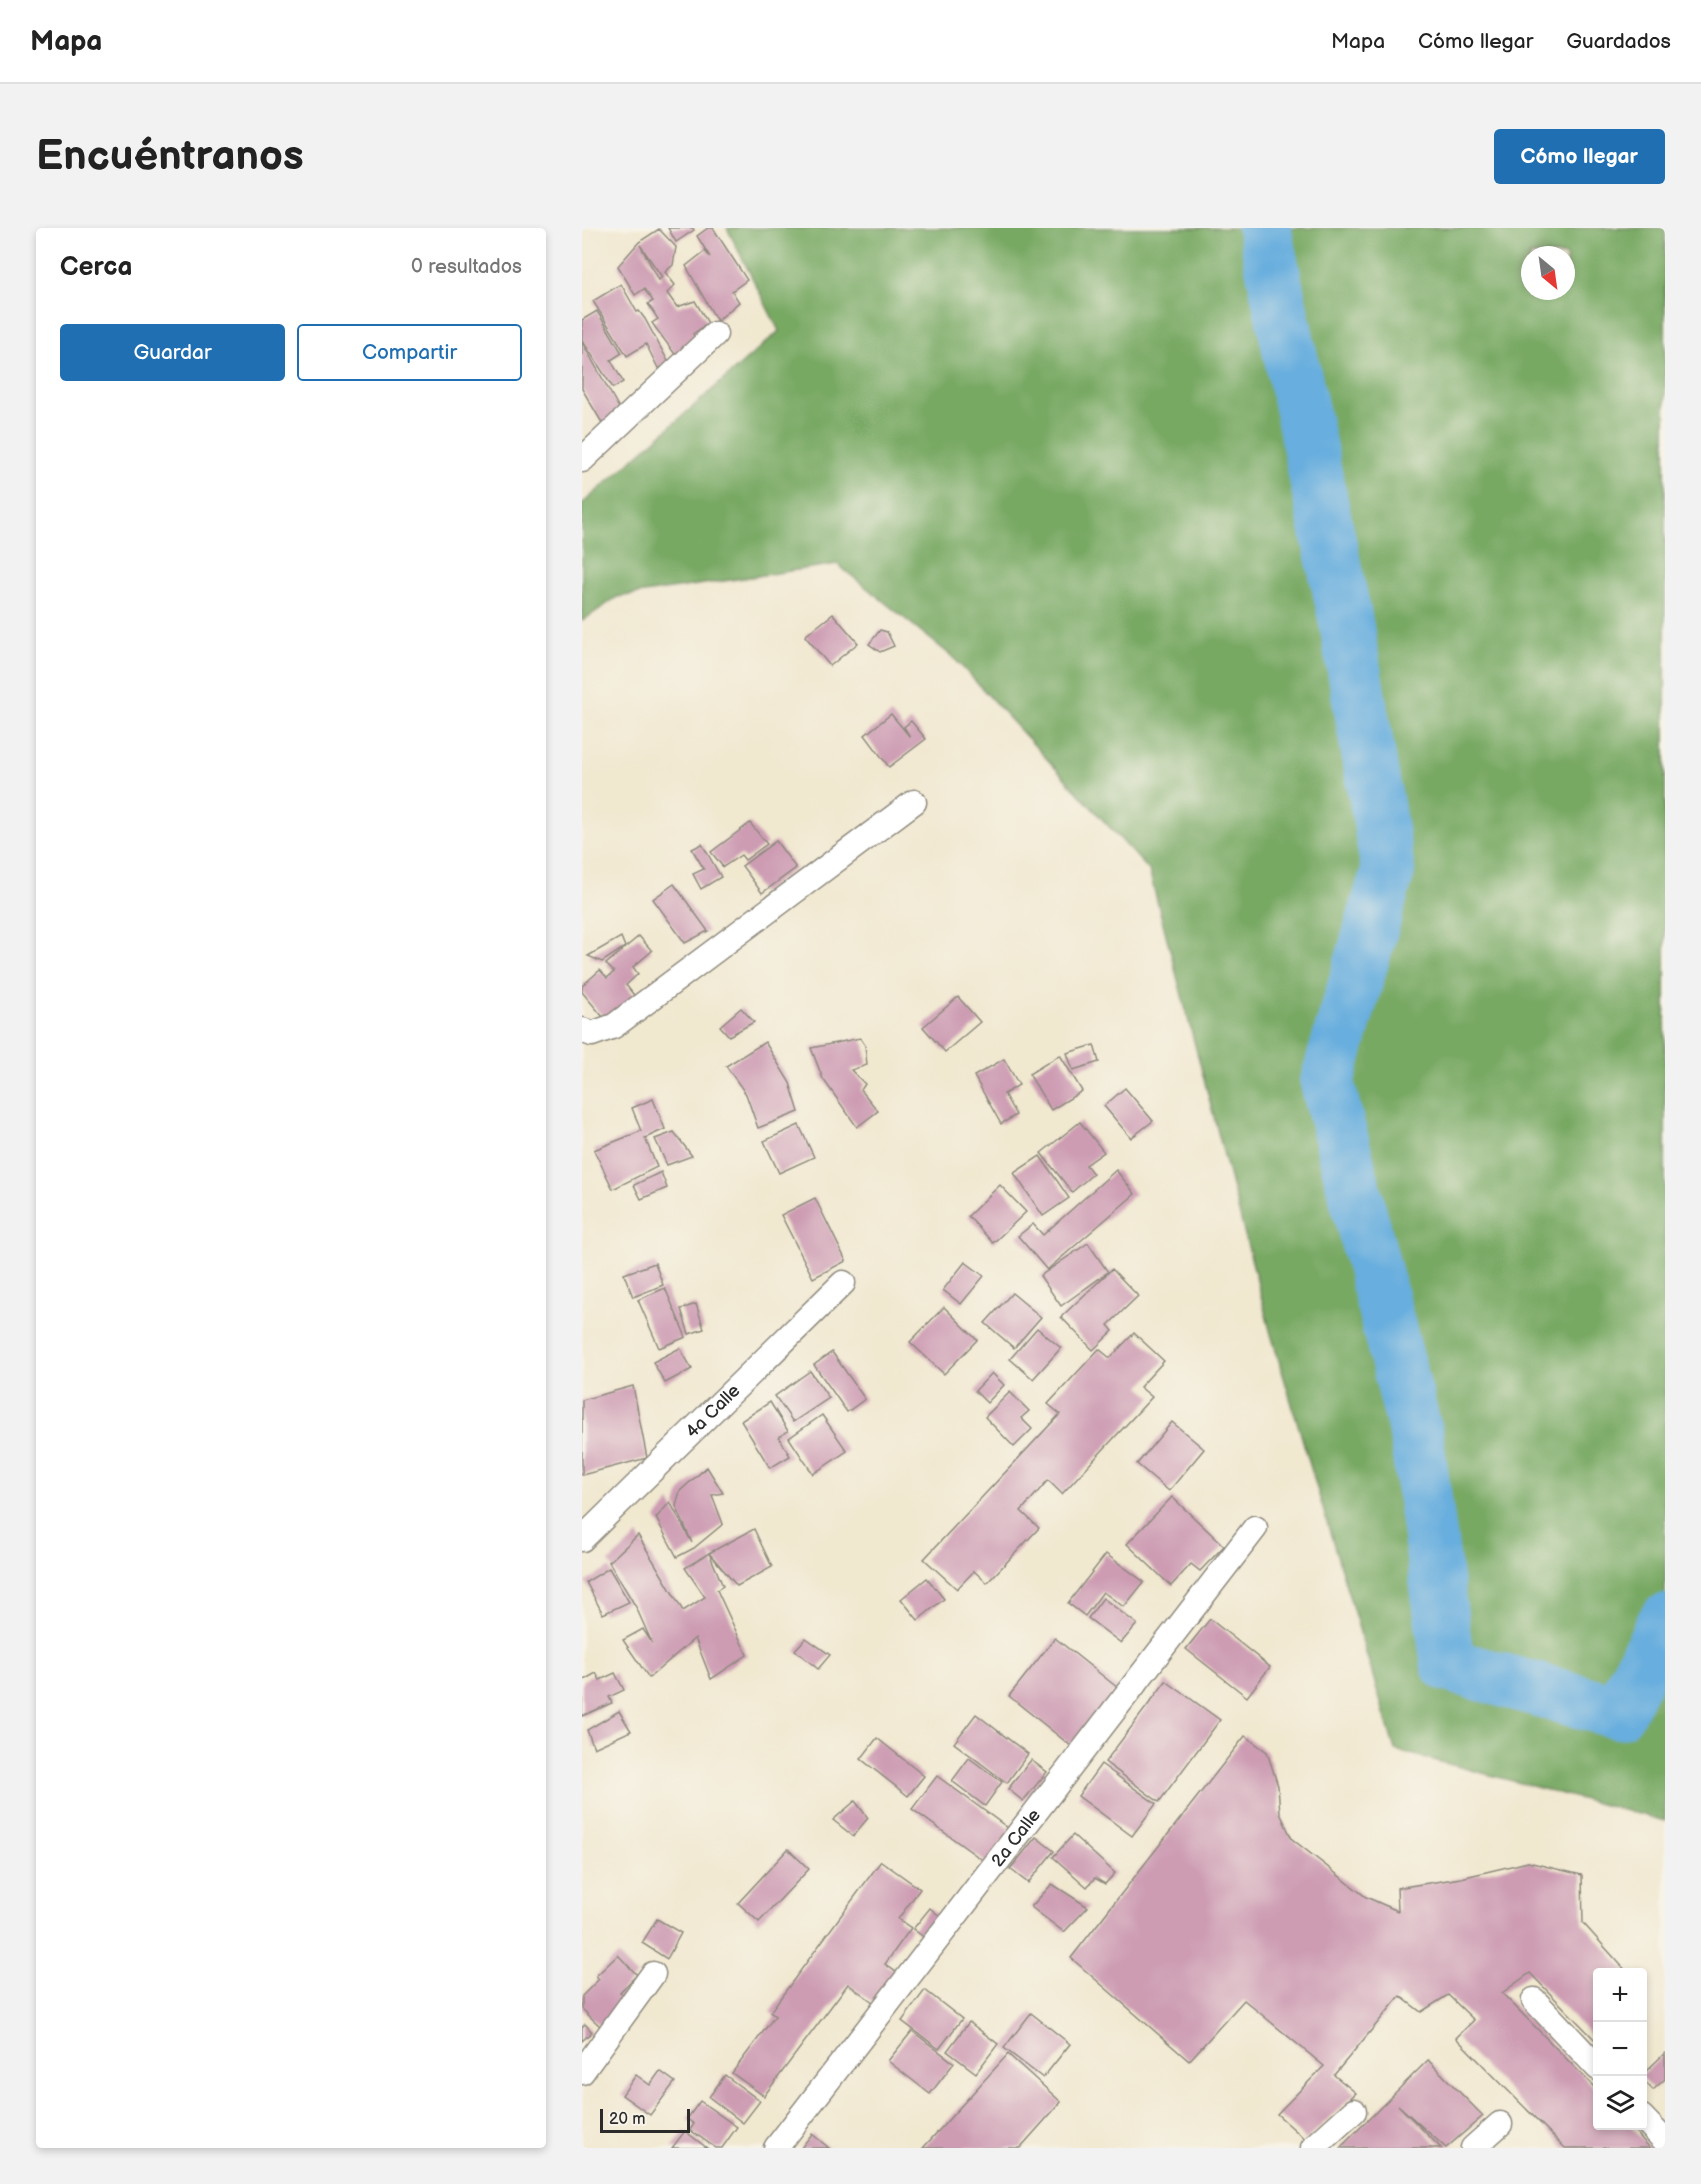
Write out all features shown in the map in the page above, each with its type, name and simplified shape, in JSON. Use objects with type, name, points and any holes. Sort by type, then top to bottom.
[{"type":"street","points":[[582,460],[715,334]]},
{"type":"street","points":[[582,1030],[592,1034],[614,1026],[914,802]]},
{"type":"street","name":"4a Calle","points":[[582,1539],[843,1283]]},
{"type":"street","name":"2a Calle","points":[[776,2148],[1255,1528]]},
{"type":"street","points":[[582,2072],[653,1974]]},
{"type":"street","points":[[1534,2000],[1593,2063]]},
{"type":"street","points":[[1313,2148],[1354,2111]]},
{"type":"street","points":[[1647,2122],[1665,2141]]},
{"type":"street","points":[[1473,2148],[1500,2124]]},
{"type":"green space","points":[[727,228],[1665,228],[1665,1821],[1395,1750],[1271,1334],[1149,870],[954,658],[837,564],[617,597],[582,621],[582,504],[779,331]]},
{"type":"building","points":[[668,228],[693,228],[694,230],[676,242]]},
{"type":"building","points":[[708,228],[713,228],[747,280],[732,291],[739,302],[717,321],[686,266],[705,251],[710,257],[697,236]]},
{"type":"building","points":[[659,229],[676,247],[673,265],[665,272],[675,285],[667,293],[677,307],[695,301],[708,323],[693,334],[696,340],[677,357],[652,323],[658,319],[648,304],[653,301],[644,289],[635,295],[618,266],[639,242]],"holes":[[[640,245],[662,277],[659,280]]]},
{"type":"building","points":[[621,284],[637,312],[639,311],[645,319],[670,365],[658,368],[646,344],[627,356],[593,301]]},
{"type":"building","points":[[597,311],[622,353],[611,360],[623,382],[613,388],[582,340],[582,320]]},
{"type":"building","points":[[582,342],[624,417],[607,431],[582,389]]},
{"type":"building","points":[[833,614],[858,643],[830,666],[805,636]]},
{"type":"building","points":[[880,630],[887,632],[894,646],[880,652],[869,644]]},
{"type":"building","points":[[891,714],[910,737],[904,727],[911,721],[926,739],[889,767],[865,735]]},
{"type":"building","points":[[750,823],[767,844],[745,860],[741,855],[723,867],[711,852]]},
{"type":"building","points":[[776,841],[796,868],[762,893],[742,866]]},
{"type":"building","points":[[702,844],[721,877],[701,889],[693,874],[704,869],[692,849]]},
{"type":"building","points":[[674,884],[708,931],[685,943],[653,899]]},
{"type":"building","points":[[639,936],[652,951],[633,967],[638,974],[626,985],[637,999],[608,1023],[582,992],[582,986],[600,970],[607,978],[614,972],[606,964]]},
{"type":"building","points":[[621,937],[625,947],[602,962],[588,956]]},
{"type":"building","points":[[958,997],[980,1022],[945,1052],[923,1027]]},
{"type":"building","points":[[741,1008],[754,1022],[729,1036],[720,1026]]},
{"type":"building","points":[[860,1038],[865,1045],[867,1065],[851,1070],[865,1084],[861,1090],[878,1111],[857,1127],[823,1079],[811,1048]]},
{"type":"building","points":[[765,1042],[790,1083],[799,1112],[758,1128],[746,1094],[726,1066]]},
{"type":"building","points":[[1094,1045],[1099,1062],[1073,1070],[1067,1053]]},
{"type":"building","points":[[1060,1055],[1082,1091],[1051,1110],[1029,1074]]},
{"type":"building","points":[[1004,1059],[1019,1085],[1004,1094],[1016,1115],[1001,1124],[974,1076]]},
{"type":"building","points":[[1125,1088],[1153,1121],[1131,1138],[1104,1106]]},
{"type":"building","points":[[653,1099],[665,1129],[645,1138],[657,1167],[613,1189],[594,1150],[641,1131],[632,1108]]},
{"type":"building","points":[[1080,1122],[1104,1152],[1086,1165],[1093,1174],[1072,1192],[1041,1153]]},
{"type":"building","points":[[799,1125],[814,1157],[779,1173],[764,1141]]},
{"type":"building","points":[[674,1132],[692,1156],[667,1165],[655,1139]]},
{"type":"building","points":[[1040,1156],[1069,1198],[1043,1216],[1014,1173]]},
{"type":"building","points":[[1116,1170],[1135,1194],[1047,1270],[1018,1236],[1033,1224],[1043,1235]]},
{"type":"building","points":[[661,1172],[667,1188],[641,1199],[634,1185]]},
{"type":"building","points":[[1000,1185],[1026,1212],[993,1243],[968,1216]]},
{"type":"building","points":[[815,1198],[846,1261],[813,1278],[781,1215]]},
{"type":"building","points":[[1088,1243],[1108,1272],[1061,1306],[1040,1276]]},
{"type":"building","points":[[965,1262],[984,1276],[961,1304],[943,1290]]},
{"type":"building","points":[[655,1263],[663,1285],[633,1297],[624,1274]]},
{"type":"building","points":[[1112,1269],[1138,1296],[1108,1325],[1113,1331],[1093,1350],[1061,1317]]},
{"type":"building","points":[[665,1288],[686,1337],[659,1348],[638,1300]]},
{"type":"building","points":[[1012,1293],[1041,1317],[1014,1348],[985,1323]]},
{"type":"building","points":[[696,1304],[704,1329],[689,1334],[681,1309]]},
{"type":"building","points":[[944,1307],[977,1340],[944,1374],[910,1342]]},
{"type":"building","points":[[1037,1328],[1061,1348],[1033,1379],[1010,1359]]},
{"type":"building","points":[[1134,1333],[1164,1361],[1140,1387],[1152,1397],[1062,1494],[1048,1480],[1021,1511],[1039,1528],[987,1583],[974,1571],[957,1589],[924,1559],[1060,1414],[1048,1404],[1099,1349],[1110,1358]]},
{"type":"building","points":[[680,1348],[692,1369],[665,1383],[653,1362]]},
{"type":"building","points":[[832,1352],[865,1399],[847,1412],[814,1365]]},
{"type":"building","points":[[810,1371],[829,1398],[793,1422],[775,1396]]},
{"type":"building","points":[[992,1373],[1004,1385],[987,1403],[975,1391]]},
{"type":"building","points":[[633,1386],[647,1458],[582,1475],[582,1400]]},
{"type":"building","points":[[1010,1392],[1029,1411],[1021,1418],[1032,1429],[1014,1447],[985,1417]]},
{"type":"building","points":[[770,1402],[788,1431],[779,1437],[790,1456],[770,1468],[741,1421]]},
{"type":"building","points":[[822,1415],[847,1451],[813,1474],[789,1438]]},
{"type":"building","points":[[1172,1422],[1204,1449],[1169,1491],[1137,1464]]},
{"type":"building","points":[[707,1467],[723,1493],[712,1495],[723,1524],[694,1548],[677,1557],[656,1518],[670,1502],[692,1543],[676,1506],[680,1491]]},
{"type":"building","points":[[1172,1497],[1224,1546],[1200,1571],[1191,1564],[1171,1586],[1127,1544]]},
{"type":"building","points":[[754,1529],[772,1567],[737,1586],[709,1553]]},
{"type":"building","points":[[638,1535],[683,1611],[705,1597],[685,1568],[709,1553],[723,1586],[717,1590],[747,1655],[711,1679],[695,1638],[649,1678],[623,1640],[643,1629],[652,1643],[636,1607],[609,1562]]},
{"type":"building","points":[[1106,1554],[1144,1582],[1124,1607],[1103,1592],[1085,1616],[1068,1603]]},
{"type":"building","points":[[609,1568],[629,1602],[603,1614],[586,1582]]},
{"type":"building","points":[[927,1578],[944,1599],[918,1620],[901,1599]]},
{"type":"building","points":[[1103,1598],[1137,1624],[1121,1643],[1088,1618]]},
{"type":"building","points":[[1210,1619],[1270,1667],[1247,1697],[1186,1649]]},
{"type":"building","points":[[806,1638],[830,1655],[818,1669],[795,1650]]},
{"type":"building","points":[[1055,1638],[1118,1688],[1071,1746],[1009,1696]]},
{"type":"building","points":[[596,1673],[600,1680],[615,1673],[624,1690],[609,1697],[612,1703],[582,1716],[582,1681]]},
{"type":"building","points":[[1166,1681],[1220,1720],[1159,1802],[1105,1762]]},
{"type":"building","points":[[619,1711],[631,1731],[594,1748],[587,1730]]},
{"type":"building","points":[[976,1714],[1028,1754],[1007,1783],[954,1743]]},
{"type":"building","points":[[1245,1736],[1267,1752],[1278,1786],[1280,1813],[1292,1839],[1366,1897],[1398,1911],[1397,1888],[1461,1878],[1528,1862],[1582,1875],[1583,1923],[1623,1968],[1593,1968],[1593,2038],[1530,1973],[1502,1993],[1593,2086],[1593,2130],[1634,2130],[1650,2148],[1565,2148],[1456,2038],[1474,2020],[1448,1995],[1421,2012],[1400,1996],[1334,2075],[1356,2093],[1306,2140],[1277,2114],[1324,2066],[1244,2000],[1189,2061],[1071,1958]]},
{"type":"building","points":[[877,1738],[924,1776],[908,1796],[861,1759]]},
{"type":"building","points":[[969,1758],[1002,1782],[985,1806],[952,1781]]},
{"type":"building","points":[[1031,1760],[1047,1772],[1023,1801],[1008,1789]]},
{"type":"building","points":[[1101,1764],[1156,1804],[1132,1836],[1078,1796]]},
{"type":"building","points":[[937,1776],[1012,1831],[988,1864],[912,1809]]},
{"type":"building","points":[[855,1801],[868,1818],[853,1836],[833,1820]]},
{"type":"building","points":[[1073,1835],[1115,1873],[1105,1884],[1095,1878],[1087,1887],[1053,1857]]},
{"type":"building","points":[[1036,1837],[1054,1851],[1028,1883],[1010,1869]]},
{"type":"building","points":[[788,1849],[809,1869],[759,1922],[738,1903]]},
{"type":"building","points":[[881,1861],[920,1889],[898,1919],[911,1928],[885,1964],[900,1975],[877,2005],[848,1984],[764,2096],[732,2073],[775,2016],[770,2012]]},
{"type":"building","points":[[1052,1884],[1088,1907],[1064,1932],[1031,1907]]},
{"type":"building","points":[[930,1908],[942,1918],[925,1938],[913,1929]]},
{"type":"building","points":[[657,1919],[681,1933],[667,1959],[642,1943]]},
{"type":"building","points":[[618,1955],[637,1975],[620,1992],[630,2000],[601,2027],[582,2009],[582,1996],[599,1979],[596,1976]]},
{"type":"building","points":[[925,1990],[962,2019],[939,2049],[902,2021]]},
{"type":"building","points":[[1031,2013],[1070,2044],[1043,2078],[1004,2048]]},
{"type":"building","points":[[969,2022],[998,2044],[976,2073],[947,2051]]},
{"type":"building","points":[[585,2024],[592,2032],[582,2041],[582,2027]]},
{"type":"building","points":[[912,2031],[954,2063],[930,2094],[888,2061]]},
{"type":"building","points":[[1665,2053],[1665,2079],[1653,2090],[1647,2084],[1647,2070]]},
{"type":"building","points":[[1008,2054],[1061,2102],[1020,2148],[923,2148]]},
{"type":"building","points":[[1428,2060],[1483,2116],[1446,2148],[1398,2105],[1441,2148],[1340,2148]]},
{"type":"building","points":[[660,2071],[675,2082],[650,2115],[622,2095],[636,2075],[650,2085]]},
{"type":"building","points":[[725,2075],[760,2101],[743,2123],[709,2097]]},
{"type":"building","points":[[700,2101],[737,2127],[722,2148],[716,2148],[690,2130],[694,2124],[687,2119]]},
{"type":"building","points":[[685,2131],[707,2148],[672,2148]]},
{"type":"building","points":[[812,2134],[829,2148],[801,2148]]},
{"type":"waterway","points":[[1264,228],[1346,622],[1388,870],[1327,1082],[1416,1434],[1448,1665],[1618,1712],[1665,1621]]}]
